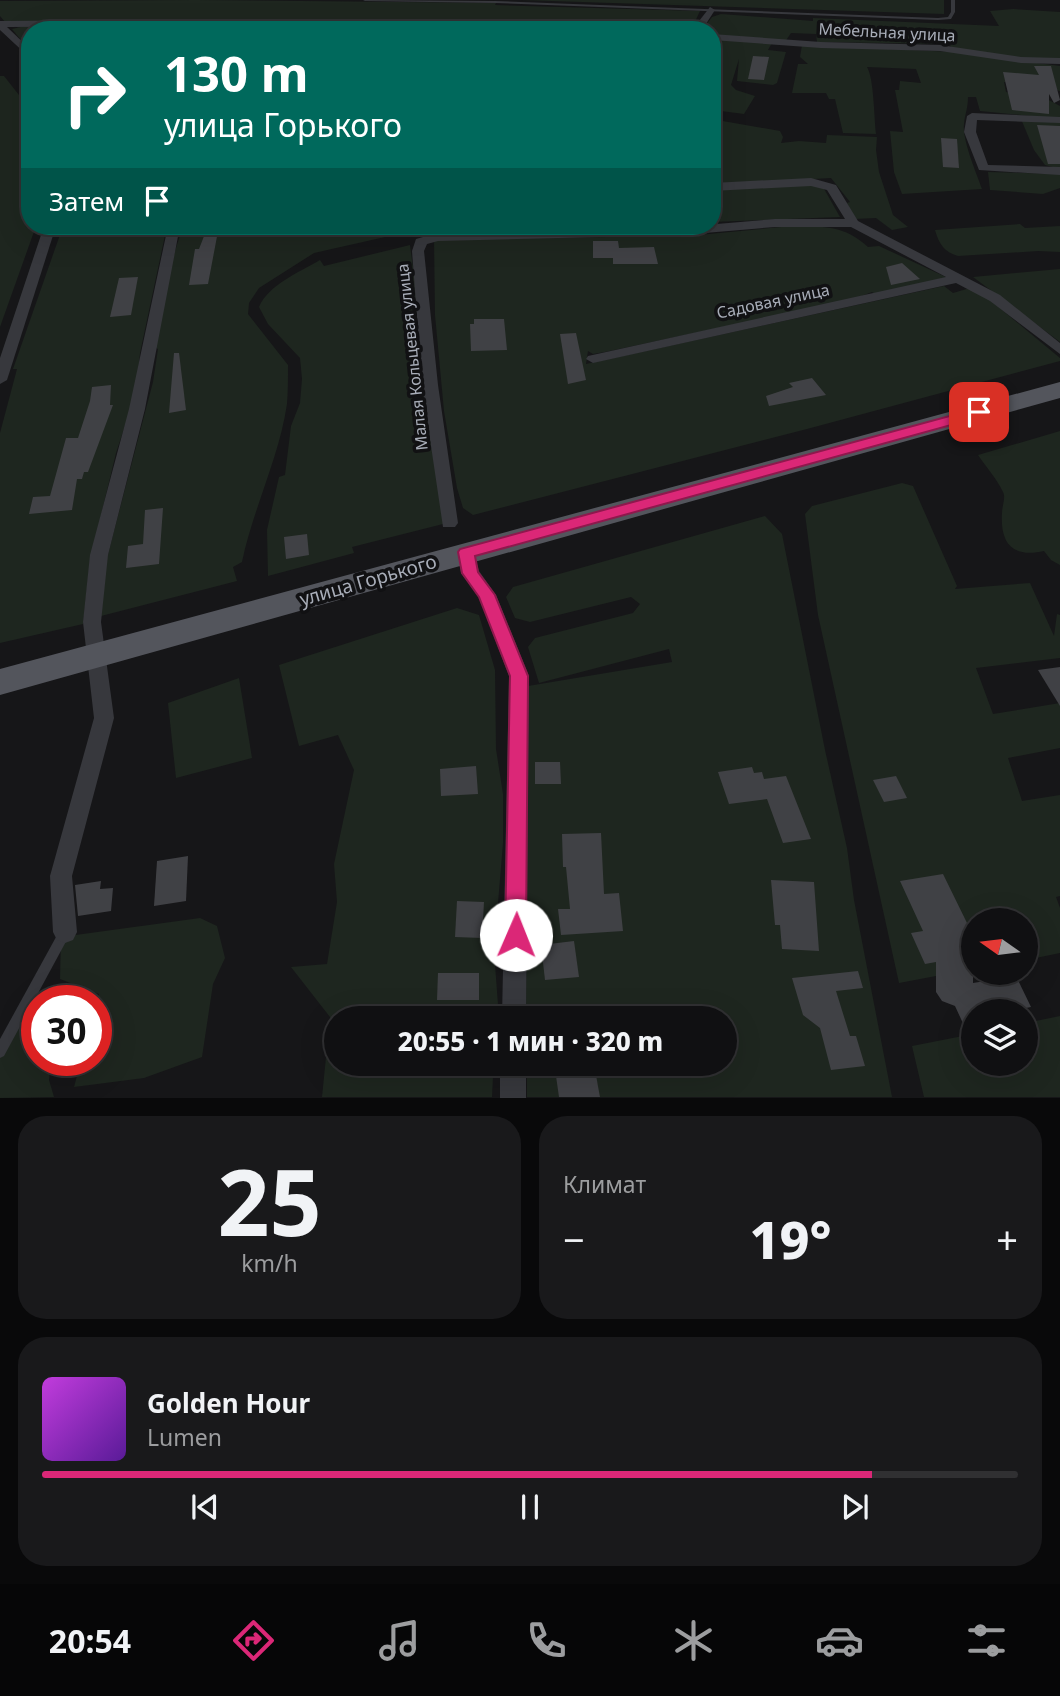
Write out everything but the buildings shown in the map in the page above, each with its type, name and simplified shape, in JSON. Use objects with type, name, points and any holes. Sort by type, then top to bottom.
[{"type":"main road","name":"улица Горького","points":[[0,682],[97,655],[468,563],[1060,390]]},
{"type":"street","points":[[703,21],[710,10]]},
{"type":"street","points":[[0,25],[21,24]]},
{"type":"street","points":[[0,25],[21,46]]},
{"type":"street","name":"Мебельная улица","points":[[721,38],[821,45],[940,48],[1021,60],[1060,61]]},
{"type":"street","points":[[1060,120],[972,116],[970,132],[983,168],[1060,171]]},
{"type":"street","points":[[721,187],[811,182],[824,184],[832,188],[853,223],[995,298],[1060,350]]},
{"type":"street","name":"Малая Кольцевая улица","points":[[721,228],[775,223],[853,223]]},
{"type":"street","points":[[0,380],[47,235]]},
{"type":"street","points":[[65,932],[61,876],[104,718],[92,622],[99,555],[137,409],[172,235]]},
{"type":"street","name":"Малая Кольцевая улица","points":[[449,523],[430,385],[418,251],[421,242],[438,237],[493,235]]},
{"type":"street","name":"Садовая улица","points":[[593,359],[960,278]]},
{"type":"street","points":[[468,563],[487,595],[519,676],[514,1006]]},
{"type":"street","points":[[513,1076],[513,1097]]},
{"type":"lane","points":[[365,0],[938,19],[949,18],[954,12],[953,0]]},
{"type":"lane","points":[[0,1052],[65,932]]},
{"type":"shaded area","points":[[521,0],[944,0],[944,14]]},
{"type":"shaded area","points":[[0,1],[496,3],[495,5],[700,11],[695,21],[5,22],[0,16]]},
{"type":"shaded area","points":[[1013,9],[1060,12],[1060,59],[1020,58],[951,48],[950,44],[817,42],[816,34],[791,33],[785,42],[750,37],[749,39],[773,41],[768,50],[786,52],[777,83],[773,85],[737,81],[739,59],[731,85],[736,90],[755,96],[744,114],[721,111],[721,21],[709,21],[712,17],[721,14],[813,21],[813,18],[999,26],[990,11]]},
{"type":"shaded area","points":[[21,27],[21,40],[12,29]]},
{"type":"shaded area","points":[[802,45],[954,52],[1060,66],[1060,91],[1044,86],[1004,82],[1006,92],[1045,98],[1060,106],[1060,119],[980,111],[976,97],[968,97],[964,131],[967,148],[982,189],[902,194],[894,172],[890,131],[903,132],[895,90],[899,90],[900,81],[921,83],[916,69],[867,67],[876,134],[843,133],[835,99],[829,99],[826,93],[792,93],[798,64],[808,64],[800,57]]},
{"type":"shaded area","points":[[0,76],[4,76],[21,98],[21,235],[33,235],[0,327]]},
{"type":"shaded area","points":[[1021,119],[1060,122],[1060,169],[1045,165],[1034,150]]},
{"type":"shaded area","points":[[721,121],[780,131],[783,137],[781,143],[826,143],[827,135],[877,137],[879,172],[893,215],[908,227],[892,230],[876,218],[854,219],[847,203],[850,202],[831,178],[721,184]]},
{"type":"shaded area","points":[[988,172],[1060,174],[1060,188],[1043,194],[990,190]]},
{"type":"shaded area","points":[[810,184],[823,187],[840,217],[721,222],[721,189]]},
{"type":"shaded area","points":[[1020,224],[1025,228],[1060,226],[1060,252],[958,256],[943,247],[935,230]]},
{"type":"shaded area","points":[[781,227],[828,228],[848,233],[868,247],[879,246],[948,278],[875,294],[872,292],[854,299],[605,352],[593,354],[588,351],[586,364],[944,286],[953,293],[970,288],[990,300],[1060,358],[1060,361],[473,515],[463,508],[444,411],[435,315],[434,239],[688,236],[721,235],[721,233]]},
{"type":"shaded area","points":[[60,235],[165,235],[140,353],[136,392],[116,453],[90,561],[83,624],[0,643],[0,433],[17,369],[13,369]]},
{"type":"shaded area","points":[[180,235],[394,235],[314,253],[259,288],[249,303],[248,314],[288,365],[287,404],[278,444],[242,562],[233,567],[237,581],[101,616],[107,558],[153,382],[169,270]]},
{"type":"shaded area","points":[[410,245],[447,523],[352,547],[354,553],[268,576],[267,530],[279,477],[285,475],[291,426],[300,403],[302,379],[300,358],[268,324],[259,307],[277,285],[320,260],[324,266]]},
{"type":"shaded area","points":[[1060,269],[1060,342],[973,277]]},
{"type":"shaded area","points":[[1060,431],[1060,565],[1051,560],[1044,551],[1033,553],[1017,550],[1006,540],[1002,524],[1004,494],[978,455]]},
{"type":"shaded area","points":[[902,483],[913,486],[957,586],[955,589],[1030,583],[1054,636],[1057,614],[1060,615],[1060,658],[976,668],[993,714],[1060,703],[1060,748],[1008,758],[1022,801],[1060,795],[1060,896],[1056,897],[1060,908],[1060,953],[1038,958],[1038,908],[961,908],[961,971],[899,983],[818,615],[805,514],[812,506]]},
{"type":"shaded area","points":[[765,516],[782,534],[847,848],[854,900],[892,1097],[527,1097],[527,1076],[737,1076],[737,1006],[526,1006],[528,686],[672,662],[669,649],[539,683],[528,647],[535,638],[633,613],[640,604],[631,597],[530,622],[515,618],[506,597],[513,587]]},
{"type":"shaded area","points":[[457,608],[479,615],[495,670],[496,749],[503,794],[503,843],[494,951],[498,1006],[324,1006],[324,1009],[291,967],[327,964],[337,902],[334,864],[354,770],[338,735],[299,746],[279,665]]},
{"type":"shaded area","points":[[239,678],[252,758],[176,778],[168,703]]},
{"type":"shaded area","points":[[200,918],[217,926],[225,958],[213,984],[202,1057],[144,1078],[74,1087],[77,1076],[112,1076],[112,985],[76,985],[60,979],[61,937]]},
{"type":"shaded area","points":[[1060,1016],[1060,1097],[924,1097],[912,1046],[961,1036],[961,1076],[1038,1076],[1038,1021]]},
{"type":"shaded area","points":[[16,1026],[21,1026],[21,1076],[49,1076],[54,1097],[0,1098],[0,1057]]},
{"type":"shaded area","points":[[324,1076],[497,1076],[493,1077],[492,1097],[322,1097]]},
{"type":"route","points":[[516,935],[519,676],[487,595],[470,573],[466,552],[979,412]]}]
